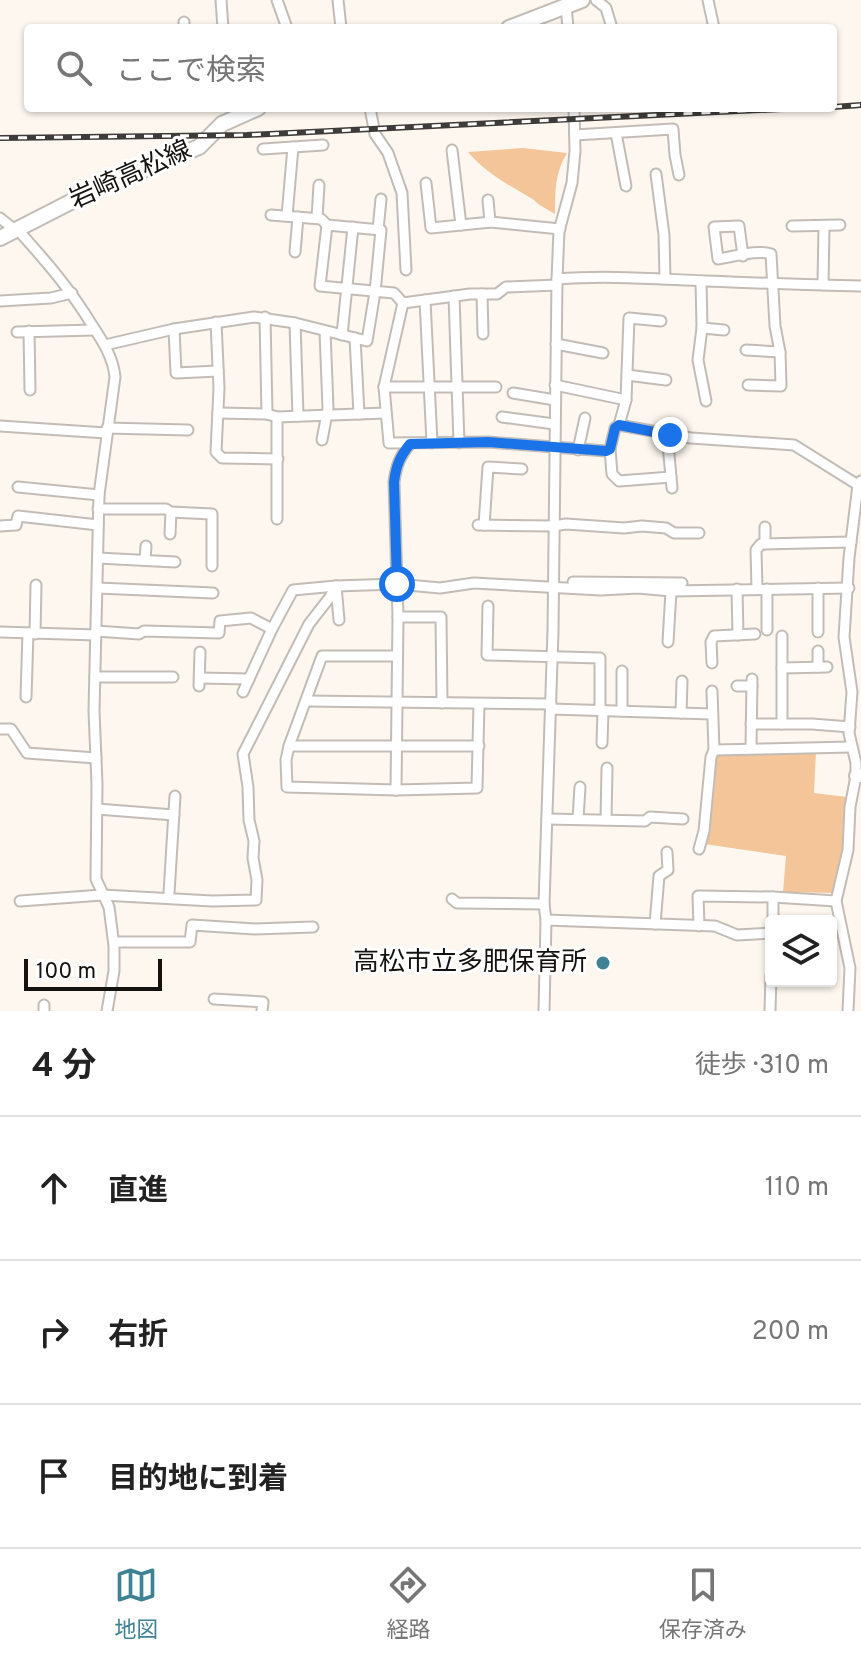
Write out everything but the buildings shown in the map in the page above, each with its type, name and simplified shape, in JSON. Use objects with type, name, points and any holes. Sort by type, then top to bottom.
[{"type":"main road","points":[[519,24],[571,3]]},
{"type":"main road","name":"岩崎高松線","points":[[0,238],[92,191],[199,147],[234,113]]},
{"type":"street","points":[[221,0],[223,24]]},
{"type":"street","points":[[277,0],[286,24]]},
{"type":"street","points":[[338,0],[341,24]]},
{"type":"street","points":[[596,0],[606,8],[610,24]]},
{"type":"street","points":[[708,0],[713,24]]},
{"type":"street","points":[[568,24],[571,3]]},
{"type":"street","points":[[371,112],[375,134],[388,153],[402,193],[406,270]]},
{"type":"street","points":[[544,1011],[557,282],[560,229],[572,183],[574,112]]},
{"type":"street","points":[[575,135],[673,129],[679,175]]},
{"type":"street","points":[[616,133],[626,186]]},
{"type":"street","points":[[263,149],[323,145]]},
{"type":"street","points":[[293,147],[295,252]]},
{"type":"street","points":[[452,150],[461,225]]},
{"type":"street","points":[[656,174],[664,235],[665,278]]},
{"type":"street","points":[[426,183],[431,228],[490,222],[560,229]]},
{"type":"street","points":[[317,218],[319,185]]},
{"type":"street","points":[[378,230],[381,199]]},
{"type":"street","points":[[488,200],[490,222]]},
{"type":"street","points":[[105,345],[174,329],[254,317],[295,323],[367,341],[381,230],[327,225],[317,218],[271,215]]},
{"type":"street","points":[[0,218],[16,230],[72,293],[114,365],[98,509],[94,711],[96,879],[109,907],[114,942],[114,971],[107,1011]]},
{"type":"street","points":[[327,225],[320,286],[394,293],[403,303]]},
{"type":"street","points":[[792,226],[840,225]]},
{"type":"street","points":[[743,256],[739,226],[714,227],[718,259],[743,256],[765,252],[771,254],[781,386],[748,385]]},
{"type":"street","points":[[823,285],[824,226]]},
{"type":"street","points":[[342,335],[353,227]]},
{"type":"street","points":[[403,303],[497,294],[506,287],[589,276],[861,286]]},
{"type":"street","points":[[701,281],[702,328],[698,360],[706,401]]},
{"type":"street","points":[[0,301],[51,298],[72,293]]},
{"type":"street","points":[[482,294],[483,334]]},
{"type":"street","points":[[454,296],[459,443]]},
{"type":"street","points":[[425,300],[432,443]]},
{"type":"street","points":[[403,303],[384,387],[389,443],[488,442],[578,450],[610,449]]},
{"type":"street","points":[[265,317],[278,459],[277,519]]},
{"type":"street","points":[[661,321],[629,318],[626,400],[610,449],[612,474],[619,481],[671,477]]},
{"type":"street","points":[[216,322],[216,452],[222,458],[278,459]]},
{"type":"street","points":[[295,323],[298,416]]},
{"type":"street","points":[[702,328],[724,330]]},
{"type":"street","points":[[174,329],[176,373],[218,371]]},
{"type":"street","points":[[17,332],[95,330]]},
{"type":"street","points":[[29,331],[30,390]]},
{"type":"street","points":[[322,440],[328,408],[325,331]]},
{"type":"street","points":[[355,338],[359,414]]},
{"type":"street","points":[[556,344],[603,353]]},
{"type":"street","points":[[746,350],[780,352]]},
{"type":"street","points":[[627,375],[666,380]]},
{"type":"street","points":[[555,385],[626,400]]},
{"type":"street","points":[[384,387],[496,387]]},
{"type":"street","points":[[513,393],[555,400]]},
{"type":"street","points":[[218,413],[298,416],[386,413]]},
{"type":"street","points":[[502,417],[554,424]]},
{"type":"street","points":[[578,450],[585,418]]},
{"type":"street","points":[[619,425],[691,438],[794,445],[860,483],[851,542],[844,637],[852,692],[851,747],[859,776],[850,807],[848,850],[836,901],[850,968],[848,1011]]},
{"type":"street","points":[[0,426],[188,430]]},
{"type":"street","points":[[670,435],[672,488]]},
{"type":"street","points":[[396,790],[398,617],[394,482],[401,455],[410,444]]},
{"type":"street","points":[[522,469],[488,467],[481,525],[642,526],[666,528],[674,533],[699,533]]},
{"type":"street","points":[[18,487],[99,495]]},
{"type":"street","points":[[98,509],[166,509],[171,512],[212,514],[212,566]]},
{"type":"street","points":[[170,534],[171,512]]},
{"type":"street","points":[[0,526],[16,525],[18,516],[98,525]]},
{"type":"street","points":[[765,527],[765,544]]},
{"type":"street","points":[[767,630],[756,550],[761,544],[851,542]]},
{"type":"street","points":[[145,560],[146,546]]},
{"type":"street","points":[[98,558],[175,562]]},
{"type":"street","points":[[243,692],[293,590],[397,584],[440,588],[474,583],[682,583]]},
{"type":"street","points":[[553,583],[601,590],[849,588]]},
{"type":"street","points":[[26,697],[36,585]]},
{"type":"street","points":[[336,586],[339,620]]},
{"type":"street","points":[[20,901],[102,895],[212,901],[256,900],[254,841],[243,754],[309,624],[336,586]]},
{"type":"street","points":[[98,588],[212,593]]},
{"type":"street","points":[[818,588],[818,632]]},
{"type":"street","points":[[737,589],[738,635]]},
{"type":"street","points":[[668,642],[671,591]]},
{"type":"street","points":[[488,606],[487,655],[600,658],[602,743]]},
{"type":"street","points":[[398,617],[441,617],[442,703]]},
{"type":"street","points":[[0,632],[219,633],[220,621],[251,618],[272,629]]},
{"type":"street","points":[[712,663],[711,642],[714,636],[755,634]]},
{"type":"street","points":[[782,636],[782,724]]},
{"type":"street","points":[[782,668],[822,667],[818,651]]},
{"type":"street","points":[[200,652],[200,682],[249,679]]},
{"type":"street","points":[[397,656],[322,656],[289,746],[287,787],[396,790],[477,788],[479,704]]},
{"type":"street","points":[[622,671],[622,711]]},
{"type":"street","points":[[95,677],[173,677]]},
{"type":"street","points":[[681,713],[682,681]]},
{"type":"street","points":[[737,686],[752,682],[751,748]]},
{"type":"street","points":[[699,849],[714,750],[712,691]]},
{"type":"street","points":[[306,701],[479,704],[712,714]]},
{"type":"street","points":[[751,724],[850,727]]},
{"type":"street","points":[[0,729],[11,729],[27,753],[96,758]]},
{"type":"street","points":[[289,746],[479,746]]},
{"type":"street","points":[[714,750],[851,747]]},
{"type":"street","points":[[606,820],[607,768]]},
{"type":"street","points":[[578,819],[580,787]]},
{"type":"street","points":[[169,893],[175,796]]},
{"type":"street","points":[[97,809],[174,815]]},
{"type":"street","points":[[547,819],[606,820],[645,825],[650,817],[683,819]]},
{"type":"street","points":[[655,924],[659,876],[668,870],[667,852]]},
{"type":"street","points":[[699,926],[698,896],[836,901]]},
{"type":"street","points":[[773,897],[773,915]]},
{"type":"street","points":[[452,899],[457,903],[544,904]]},
{"type":"street","points":[[546,920],[715,926],[737,935],[765,933]]},
{"type":"street","points":[[114,942],[190,942],[192,925],[255,929],[313,927]]},
{"type":"street","points":[[770,1011],[771,987]]},
{"type":"street","points":[[214,999],[263,1002],[262,1011]]},
{"type":"shaded area","points":[[523,148],[567,153],[558,175],[555,214],[490,173],[468,152]]},
{"type":"shaded area","points":[[816,752],[814,793],[847,797],[845,849],[835,893],[783,892],[786,856],[704,844],[716,754]]},
{"type":"railway","points":[[837,107],[861,105]]},
{"type":"railway","points":[[0,138],[247,135],[720,112]]},
{"type":"place","name":"高松市立多肥保育所","points":[[603,963]]},
{"type":"route","points":[[397,584],[394,482],[401,455],[410,444],[488,442],[606,451],[610,449],[615,428],[619,425],[670,435]]}]
